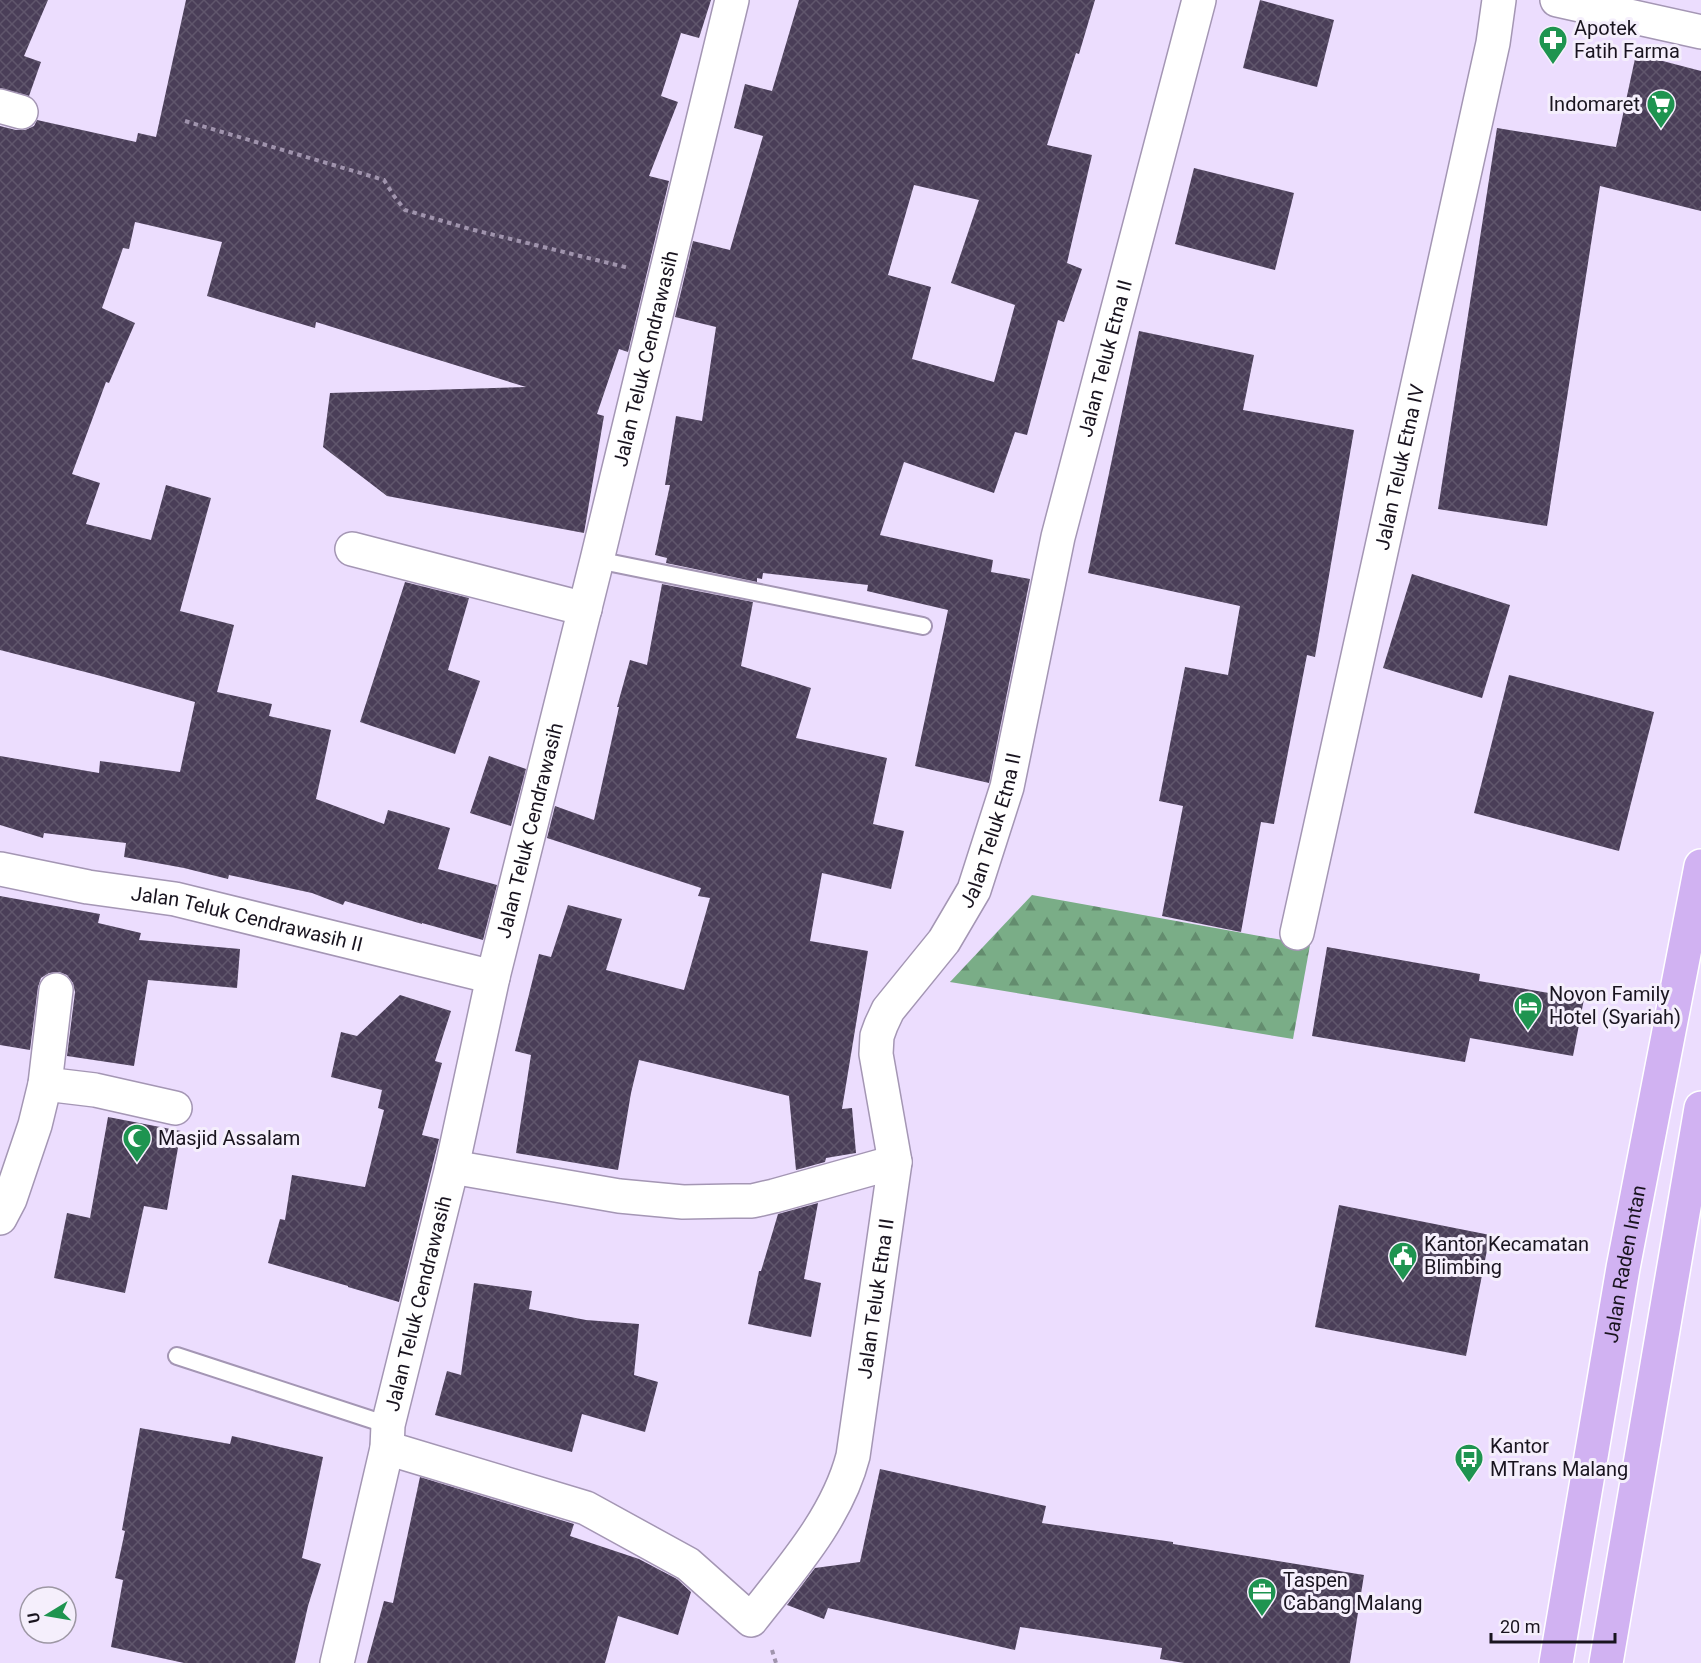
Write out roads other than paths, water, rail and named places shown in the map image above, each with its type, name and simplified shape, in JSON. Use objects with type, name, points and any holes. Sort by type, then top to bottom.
[{"type":"highway","name":"Jalan Raden Intan","points":[[1556,1663],[1623,1268],[1701,866]]},
{"type":"highway","points":[[1606,1663],[1701,1108]]},
{"type":"street","name":"Jalan Teluk Cendrawasih","points":[[337,1663],[387,1437],[452,1167],[493,977],[597,560],[732,0]]},
{"type":"street","name":"Jalan Teluk Etna II","points":[[387,1437],[586,1508],[688,1564],[752,1620],[817,1534],[848,1476],[853,1456],[895,1162],[876,1054],[877,1036],[888,1010],[944,941],[974,890],[1007,788],[1059,537],[1199,0]]},
{"type":"street","name":"Jalan Teluk Etna IV","points":[[1297,933],[1493,43],[1500,0]]},
{"type":"street","points":[[1557,0],[1701,32]]},
{"type":"street","points":[[352,549],[585,609]]},
{"type":"street","name":"Jalan Teluk Cendrawasih II","points":[[0,870],[88,887],[175,899],[493,977]]},
{"type":"street","points":[[0,1218],[20,1175],[35,1125],[45,1084],[56,990]]},
{"type":"street","points":[[45,1084],[95,1090],[175,1108]]},
{"type":"street","points":[[452,1167],[620,1196],[683,1202],[752,1201],[895,1162]]},
{"type":"lane","points":[[597,560],[923,626]]},
{"type":"lane","points":[[177,1356],[387,1437]]},
{"type":"place","name":"Apotek Fatih Farma","points":[[1553,66]]},
{"type":"place","name":"Indomaret","points":[[1661,130]]},
{"type":"place","name":"Novon Family Hotel (Syariah)","points":[[1528,1032]]},
{"type":"place","name":"Masjid Assalam","points":[[137,1164]]},
{"type":"place","name":"Kantor Kecamatan Blimbing","points":[[1403,1282]]},
{"type":"place","name":"Kantor MTrans Malang","points":[[1469,1484]]},
{"type":"place","name":"Taspen Cabang Malang","points":[[1262,1618]]}]
